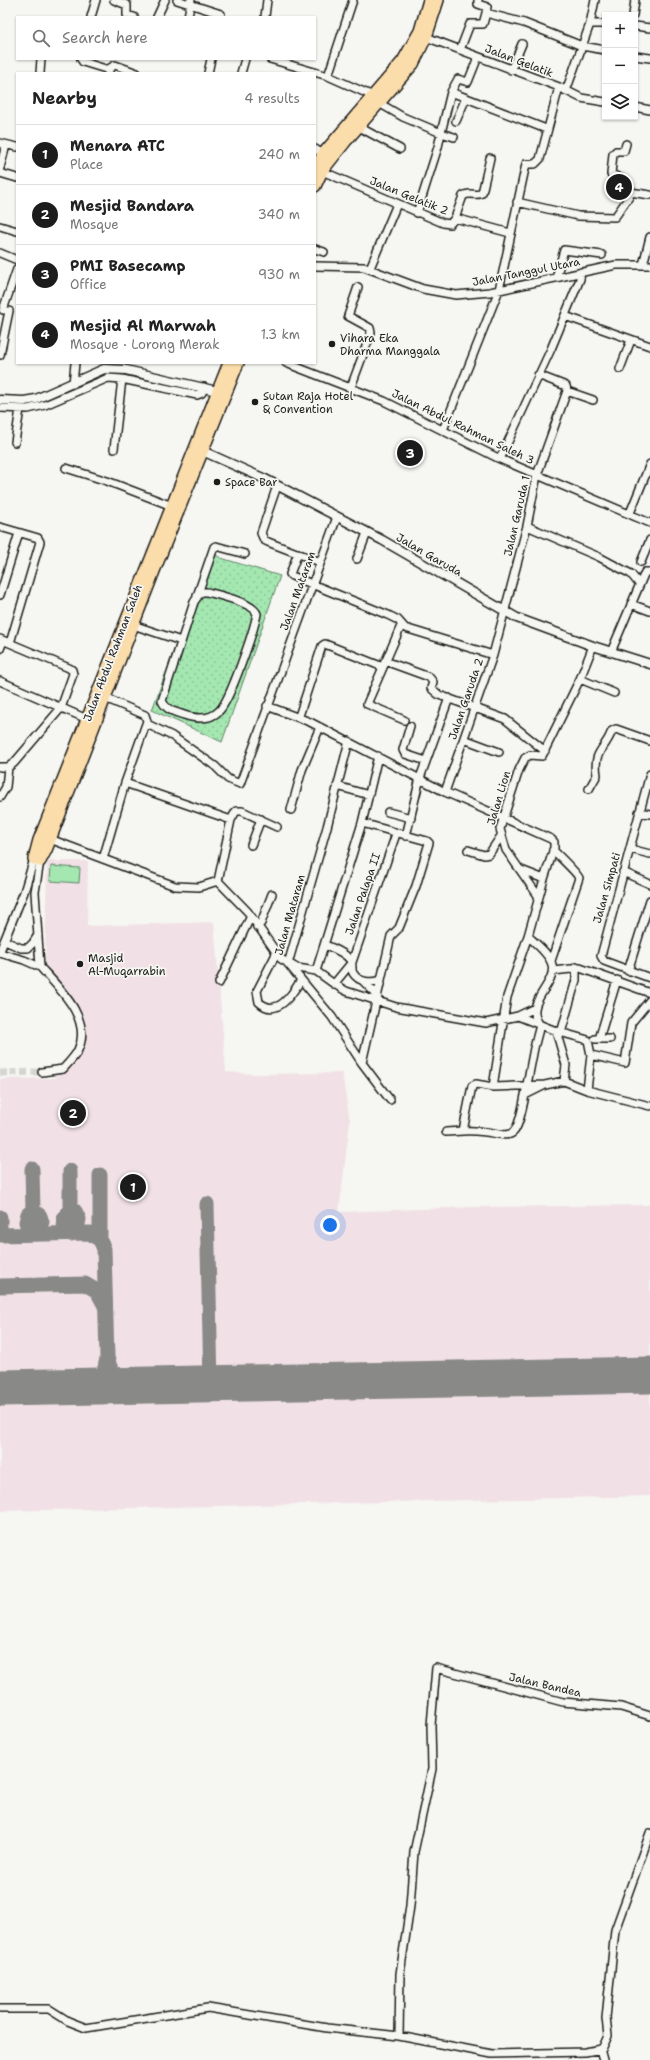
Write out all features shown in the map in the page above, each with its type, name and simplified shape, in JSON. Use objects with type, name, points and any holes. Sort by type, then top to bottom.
[{"type":"highway","points":[[319,170],[359,127],[376,99],[415,44],[429,0]]},
{"type":"highway","points":[[316,182],[319,170],[319,151],[412,64],[426,37],[438,0]]},
{"type":"highway","name":"Jalan Abdul Rahman Saleh","points":[[37,860],[50,839],[88,719],[199,449],[217,391],[229,364]]},
{"type":"highway","name":"Jalan Abdul Rahman Saleh","points":[[37,860],[76,759],[105,698],[133,625],[172,506],[238,364]]},
{"type":"street","points":[[92,16],[96,0]]},
{"type":"street","points":[[114,0],[127,5],[126,14],[131,16]]},
{"type":"street","points":[[158,16],[164,0]]},
{"type":"street","points":[[177,0],[191,2],[221,14]]},
{"type":"street","points":[[264,16],[267,0]]},
{"type":"street","points":[[328,76],[353,0]]},
{"type":"street","points":[[460,50],[470,24],[483,24],[487,7],[478,4],[478,0]]},
{"type":"street","points":[[566,90],[590,24],[595,0]]},
{"type":"street","points":[[633,12],[635,0]]},
{"type":"street","points":[[188,16],[191,2]]},
{"type":"street","points":[[486,13],[524,23],[582,46],[602,49]]},
{"type":"street","points":[[590,24],[602,24]]},
{"type":"street","points":[[638,26],[650,28]]},
{"type":"street","name":"Jalan Gelatik","points":[[426,37],[566,90],[581,98],[602,102]]},
{"type":"street","points":[[511,70],[522,44]]},
{"type":"street","points":[[638,56],[650,58]]},
{"type":"street","points":[[417,213],[438,147],[451,92],[458,79],[468,82],[478,57]]},
{"type":"street","points":[[40,72],[41,60]]},
{"type":"street","points":[[82,60],[83,62],[109,70],[114,66],[133,72]]},
{"type":"street","points":[[208,72],[211,60]]},
{"type":"street","points":[[241,72],[245,60]]},
{"type":"street","points":[[285,61],[328,76],[376,99],[404,117],[454,137]]},
{"type":"street","points":[[443,430],[497,293],[526,164],[535,164],[540,159],[546,129],[558,87]]},
{"type":"street","points":[[451,92],[546,129]]},
{"type":"street","points":[[456,121],[466,98]]},
{"type":"street","points":[[638,108],[650,110]]},
{"type":"street","points":[[359,127],[400,149]]},
{"type":"street","points":[[0,168],[3,144],[16,147]]},
{"type":"street","points":[[517,202],[578,216],[612,218],[617,215],[629,197],[630,192],[628,183],[610,172],[613,152],[624,151],[626,144]]},
{"type":"street","points":[[455,218],[463,196],[469,193],[479,195],[482,193],[490,158]]},
{"type":"street","name":"Jalan Gelatik 2","points":[[319,170],[417,213],[447,224],[452,222],[455,218],[510,233]]},
{"type":"street","points":[[0,173],[16,178]]},
{"type":"street","points":[[630,192],[650,195]]},
{"type":"street","points":[[370,268],[397,204]]},
{"type":"street","points":[[1,225],[16,231]]},
{"type":"street","points":[[647,265],[650,237]]},
{"type":"street","points":[[316,249],[324,252]]},
{"type":"street","points":[[556,278],[564,250],[602,255]]},
{"type":"street","points":[[0,253],[16,260]]},
{"type":"street","name":"Jalan Tanggul Utara","points":[[316,266],[356,266],[370,268],[423,289],[456,295],[497,293],[556,278],[581,275],[616,265],[647,265]]},
{"type":"street","points":[[0,355],[4,310],[16,272]]},
{"type":"street","points":[[500,459],[565,316],[581,275]]},
{"type":"street","points":[[351,387],[371,333],[370,328],[348,316],[358,287]]},
{"type":"street","points":[[4,310],[16,314]]},
{"type":"street","points":[[565,316],[650,346]]},
{"type":"street","points":[[620,369],[631,340]]},
{"type":"street","points":[[73,384],[74,364]]},
{"type":"street","name":"Jalan Abdul Rahman Saleh 3","points":[[289,364],[384,400],[500,459],[630,513],[650,523]]},
{"type":"street","points":[[0,400],[24,401],[36,399],[73,384],[98,371],[114,369],[217,391]]},
{"type":"street","points":[[538,376],[566,386],[567,391],[593,400]]},
{"type":"street","points":[[0,408],[20,409],[45,405],[108,378],[122,379],[197,395],[203,392],[204,387]]},
{"type":"street","points":[[114,449],[122,379]]},
{"type":"street","name":"Jalan Garuda 1","points":[[505,612],[527,526],[537,475],[567,391]]},
{"type":"street","points":[[15,442],[20,409]]},
{"type":"street","name":"Jalan Garuda","points":[[199,449],[277,486],[337,517],[505,612],[592,646],[650,664]]},
{"type":"street","points":[[630,513],[650,464]]},
{"type":"street","points":[[66,468],[107,481],[172,506]]},
{"type":"street","points":[[277,486],[261,533],[264,540],[320,562]]},
{"type":"street","name":"Jalan Mataram","points":[[147,724],[172,736],[215,766],[228,779],[240,784],[337,517]]},
{"type":"street","points":[[527,526],[616,566],[631,574],[639,584]]},
{"type":"street","points":[[0,527],[38,538],[40,542],[0,649]]},
{"type":"street","points":[[0,595],[19,533]]},
{"type":"street","points":[[357,559],[367,533]]},
{"type":"street","points":[[641,562],[650,540]]},
{"type":"street","points":[[196,597],[201,592],[207,592],[248,605],[256,610],[257,614],[230,693],[223,707],[210,716],[201,718],[188,716],[170,710],[164,706],[162,700],[181,641],[196,597],[214,547],[216,546],[244,554]]},
{"type":"street","points":[[298,553],[291,575],[312,585],[388,615],[398,620],[401,626],[415,632],[492,655]]},
{"type":"street","points":[[611,652],[639,584],[645,572],[650,572]]},
{"type":"street","points":[[631,604],[650,611]]},
{"type":"street","name":"Jalan Garuda 2","points":[[445,792],[492,655],[505,612]]},
{"type":"street","points":[[133,625],[181,641]]},
{"type":"street","points":[[401,626],[367,704],[404,720]]},
{"type":"street","points":[[0,767],[8,767],[23,754],[61,708],[72,678],[72,670],[4,641]]},
{"type":"street","points":[[299,716],[322,646],[325,644],[384,664],[429,676],[432,678],[432,691],[505,719],[545,751],[580,679],[592,646]]},
{"type":"street","points":[[580,679],[614,693]]},
{"type":"street","points":[[0,681],[88,719]]},
{"type":"street","points":[[103,859],[125,783],[147,724],[145,715],[105,698]]},
{"type":"street","points":[[406,836],[420,778],[449,698]]},
{"type":"street","points":[[268,706],[299,716],[445,792],[551,839],[554,842],[528,936],[507,998],[493,1086]]},
{"type":"street","points":[[291,810],[302,770],[320,726]]},
{"type":"street","points":[[410,726],[403,750],[405,754],[426,761]]},
{"type":"street","points":[[589,789],[597,775],[595,767],[596,757],[606,745],[612,730],[616,729],[650,742]]},
{"type":"street","points":[[464,739],[499,752]]},
{"type":"street","name":"Jalan Mataram","points":[[218,881],[251,916],[276,954],[288,964],[349,741]]},
{"type":"street","name":"Jalan Lion","points":[[539,897],[506,850],[500,829],[525,758],[530,755],[541,756],[545,751]]},
{"type":"street","points":[[316,972],[362,823],[378,756]]},
{"type":"street","points":[[0,797],[6,787],[8,767]]},
{"type":"street","name":"Jalan Simpati","points":[[650,774],[601,956],[604,961],[650,978]]},
{"type":"street","points":[[125,783],[231,820]]},
{"type":"street","points":[[337,786],[369,795]]},
{"type":"street","points":[[50,839],[175,886],[199,887],[218,881],[231,820],[234,814],[239,810],[277,827]]},
{"type":"street","points":[[388,812],[411,818]]},
{"type":"street","points":[[640,812],[650,814]]},
{"type":"street","points":[[251,845],[261,819]]},
{"type":"street","points":[[362,823],[396,834],[427,841],[428,845],[399,928],[391,936],[362,1063]]},
{"type":"street","name":"Jalan Palapa II","points":[[352,962],[396,834]]},
{"type":"street","points":[[468,850],[484,855],[489,854],[501,836]]},
{"type":"street","points":[[630,849],[650,854]]},
{"type":"street","points":[[446,1132],[485,1130],[505,1136],[512,1134],[518,1127],[540,1025],[537,1021],[535,1008],[552,971],[551,961],[579,878],[578,874],[563,862],[553,850]]},
{"type":"street","name":"Jalan Abdul Rahman Saleh","points":[[37,860],[35,892],[40,967]]},
{"type":"street","name":"Jalan Abdul Rahman Saleh","points":[[37,860],[0,952],[40,967],[58,986],[77,1014],[81,1031],[79,1050],[63,1070],[42,1072]]},
{"type":"street","points":[[521,870],[544,879]]},
{"type":"street","points":[[623,872],[650,884]]},
{"type":"street","points":[[257,927],[261,923],[272,894]]},
{"type":"street","points":[[628,971],[650,900]]},
{"type":"street","points":[[219,983],[251,916]]},
{"type":"street","points":[[5,941],[21,948],[28,948],[38,934]]},
{"type":"street","points":[[528,936],[551,961]]},
{"type":"street","points":[[325,945],[345,956],[352,962],[354,974],[363,981],[377,999]]},
{"type":"street","points":[[276,954],[256,991],[259,1002],[267,1007],[283,1004],[288,1000],[301,980]]},
{"type":"street","points":[[334,984],[352,962]]},
{"type":"street","points":[[288,964],[316,972],[334,984],[396,1007],[477,1022],[489,1023],[504,1018],[518,1016],[535,1008]]},
{"type":"street","points":[[288,964],[332,1017],[362,1063],[390,1100]]},
{"type":"street","points":[[552,971],[576,968],[589,970],[650,993]]},
{"type":"street","points":[[564,1081],[566,1065],[559,1032],[576,980],[576,968]]},
{"type":"street","points":[[363,981],[374,982],[381,980]]},
{"type":"street","points":[[599,1039],[617,980]]},
{"type":"street","points":[[591,1055],[625,1063],[631,1023],[650,1000]]},
{"type":"street","points":[[518,1016],[559,1032],[588,1040],[610,1039]]},
{"type":"street","points":[[587,1090],[591,1055],[588,1040]]},
{"type":"street","points":[[463,1130],[472,1086],[476,1084],[519,1087],[527,1085],[545,1085],[564,1081],[587,1090],[650,1106]]},
{"type":"street","points":[[525,1095],[545,1085]]},
{"type":"street","name":"Jalan Bandea","points":[[399,2036],[400,1974],[410,1906],[414,1852],[432,1769],[431,1725],[436,1668],[563,1702],[621,1707],[650,1716]]},
{"type":"street","points":[[0,2009],[49,2009],[68,2021],[86,2028],[208,2008],[327,2028],[399,2036],[492,2054],[585,2052],[600,2049],[605,2046],[608,2036],[606,2018],[615,1930],[650,1833]]},
{"type":"street","points":[[600,2049],[603,2060]]},
{"type":"shaded area","points":[[47,861],[88,861],[87,926],[214,922],[226,1072],[254,1074],[342,1073],[350,1121],[339,1212],[475,1207],[650,1205],[650,1496],[0,1511],[0,1079],[55,1078],[83,1048],[85,1035],[74,1002],[45,964]]},
{"type":"green space","points":[[210,552],[221,558],[280,576],[222,742],[152,710]]},
{"type":"green space","points":[[51,866],[80,868],[79,883],[50,881]]},
{"type":"taxiway","points":[[32,1169],[33,1210],[40,1216],[42,1222],[34,1234],[28,1229],[26,1222],[28,1214],[33,1210]]},
{"type":"taxiway","points":[[70,1171],[70,1210],[64,1218],[64,1223],[65,1229],[71,1234],[77,1230],[79,1219],[75,1211],[70,1210]]},
{"type":"taxiway","points":[[100,1175],[100,1240]]},
{"type":"taxiway","points":[[207,1204],[211,1384]]},
{"type":"taxiway","points":[[0,1217],[0,1228]]},
{"type":"taxiway","points":[[0,1235],[90,1233],[100,1240],[104,1249],[107,1357],[110,1368],[115,1376],[132,1385]]},
{"type":"taxiway","points":[[0,1286],[85,1284],[97,1291],[105,1306]]},
{"type":"taxiway","points":[[91,1386],[103,1377],[107,1358]]},
{"type":"runway","points":[[0,1388],[650,1375]]},
{"type":"tunnel","points":[[0,1073],[42,1072]]},
{"type":"place","name":"Mesjid Al Marwah","points":[[619,187]]},
{"type":"place","name":"Vihara Eka Dharma Manggala","points":[[332,344]]},
{"type":"place","name":"Sutan Raja Hotel & Convention","points":[[255,402]]},
{"type":"place","name":"PMI Basecamp","points":[[410,453]]},
{"type":"place","name":"Space Bar","points":[[217,482]]},
{"type":"place","name":"Masjid Al-Muqarrabin","points":[[80,964]]},
{"type":"place","name":"Mesjid Bandara","points":[[73,1113]]},
{"type":"place","name":"Menara ATC","points":[[133,1187]]}]
